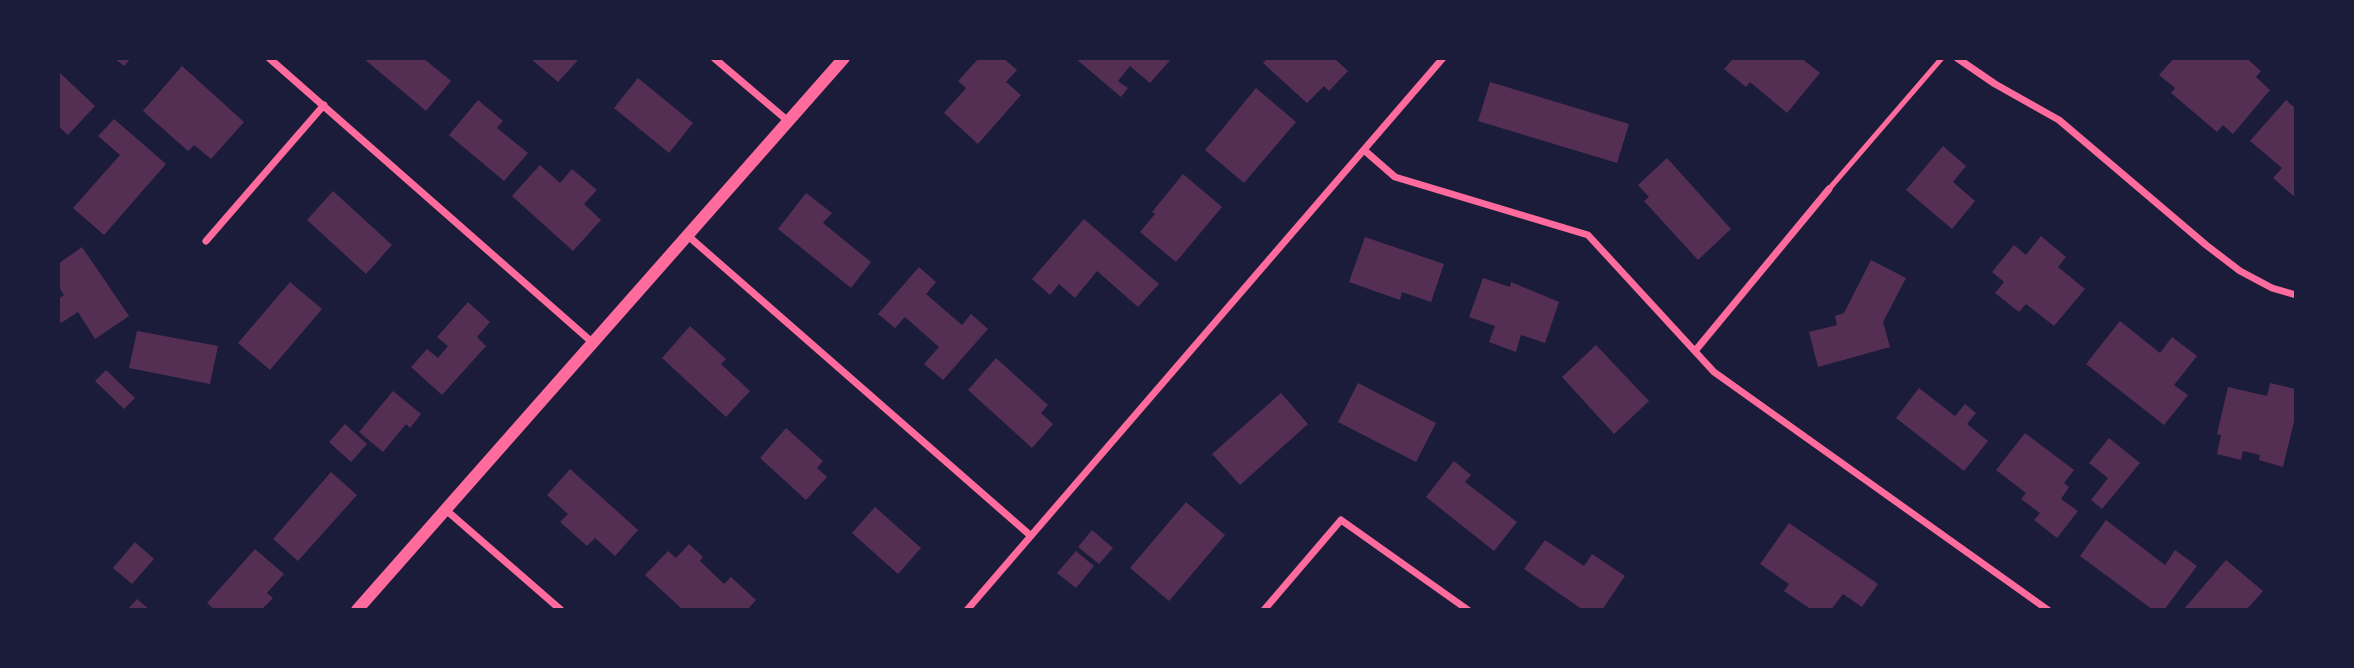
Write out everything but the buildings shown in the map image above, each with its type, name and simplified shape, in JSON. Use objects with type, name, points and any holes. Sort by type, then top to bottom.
[{"type":"street","points":[[269,58],[593,343]]},
{"type":"street","points":[[714,58],[788,121]]},
{"type":"street","points":[[357,610],[844,58]]},
{"type":"street","points":[[967,610],[1443,58]]},
{"type":"street","points":[[1957,58],[2074,132],[2240,271],[2272,288],[2296,295]]},
{"type":"street","points":[[206,241],[324,105]]},
{"type":"street","points":[[1364,150],[1395,177],[1588,235],[1723,379],[2048,610]]},
{"type":"street","points":[[1695,351],[1829,188]]},
{"type":"street","points":[[687,235],[1031,536]]},
{"type":"street","points":[[446,510],[561,610]]},
{"type":"street","points":[[1264,610],[1341,520],[1468,610]]},
{"type":"lane","points":[[1829,188],[1942,58]]}]
